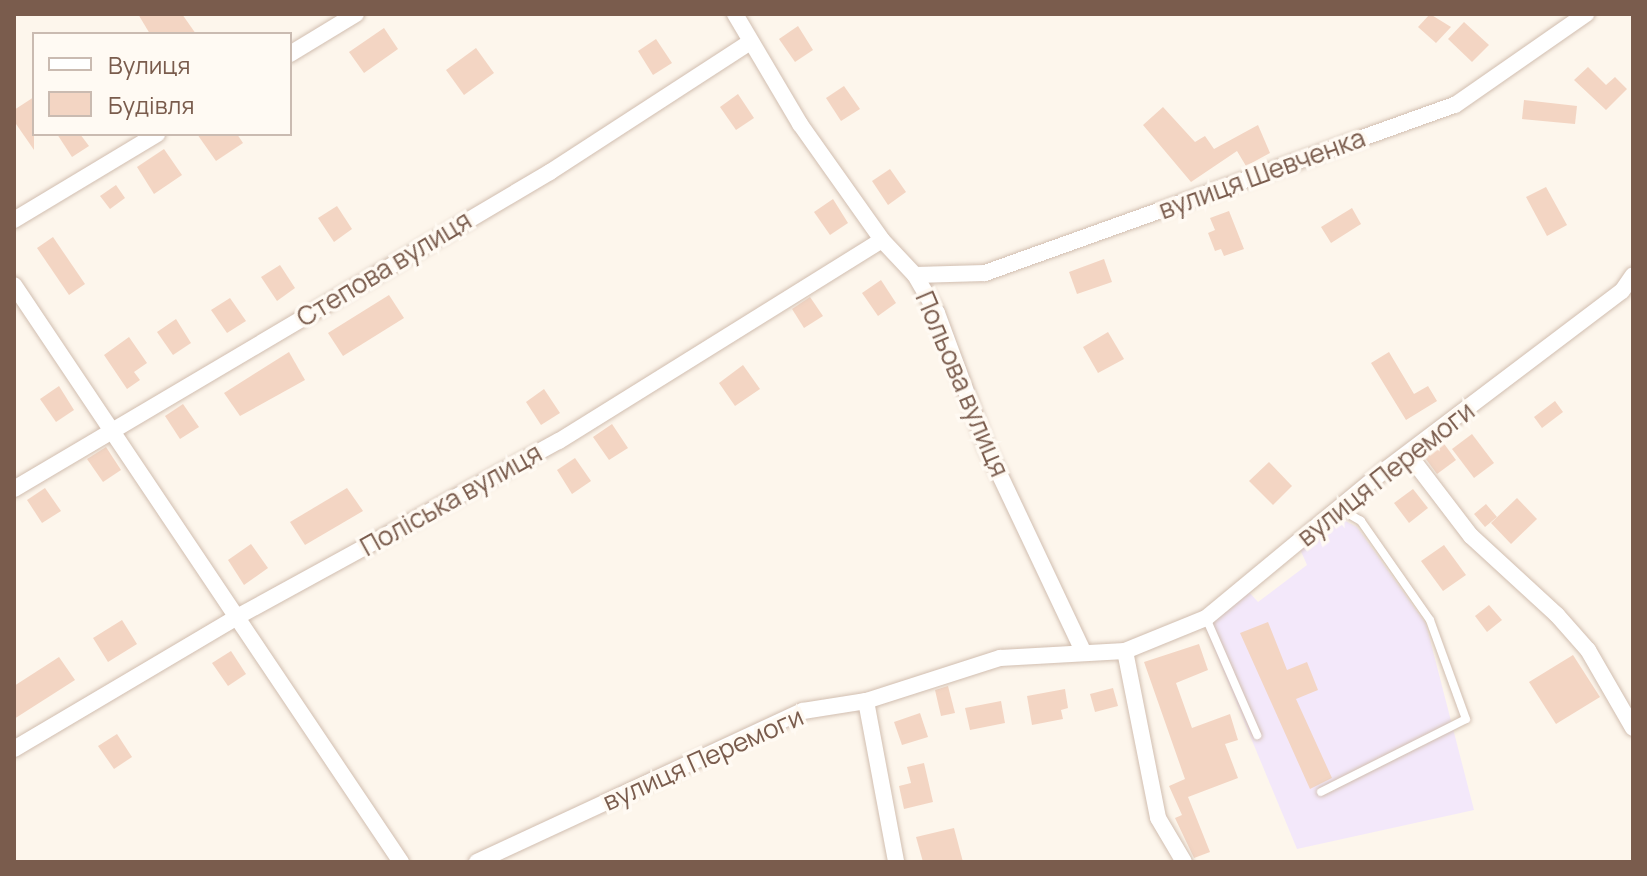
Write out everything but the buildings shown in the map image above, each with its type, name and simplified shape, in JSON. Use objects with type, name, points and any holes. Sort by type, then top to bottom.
[{"type":"street","points":[[292,53],[356,14]]},
{"type":"street","name":"Польова вулиця","points":[[735,14],[750,42],[882,240],[915,275],[937,313],[987,448],[1083,651]]},
{"type":"street","name":"вулиця Шевченка","points":[[915,275],[985,273],[1455,105],[1586,14]]},
{"type":"street","name":"Степова вулиця","points":[[14,489],[550,172],[750,42]]},
{"type":"street","points":[[14,220],[154,136]]},
{"type":"street","name":"Поліська вулиця","points":[[14,749],[237,617],[559,441],[882,240]]},
{"type":"street","name":"вулиця Перемоги","points":[[477,862],[803,711],[866,701],[1000,658],[1125,651],[1206,618],[1339,508],[1622,291],[1633,275]]},
{"type":"street","points":[[14,285],[401,862]]},
{"type":"street","points":[[1409,455],[1471,536],[1557,615],[1588,650],[1633,728]]},
{"type":"street","points":[[1125,651],[1158,818],[1184,862]]},
{"type":"street","points":[[866,701],[896,862]]},
{"type":"lane","points":[[1321,792],[1466,719],[1430,620],[1361,521],[1339,508]]},
{"type":"lane","points":[[1206,618],[1257,735]]},
{"type":"shaded area","points":[[1340,518],[1357,527],[1426,624],[1474,810],[1297,849],[1205,627],[1248,591],[1258,602],[1307,565],[1300,549]]}]
